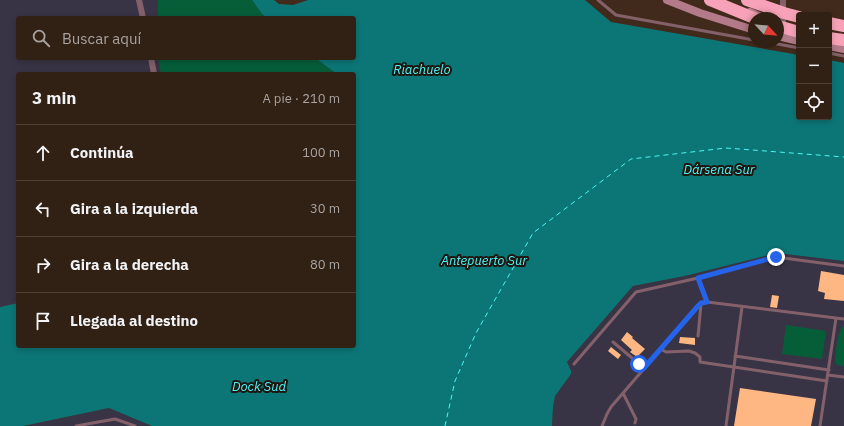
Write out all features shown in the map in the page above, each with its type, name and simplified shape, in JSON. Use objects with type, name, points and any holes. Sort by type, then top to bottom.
[{"type":"highway","points":[[710,0],[748,16]]},
{"type":"highway","points":[[747,0],[796,16]]},
{"type":"highway","points":[[832,24],[844,26]]},
{"type":"highway","points":[[784,31],[796,33]]},
{"type":"highway","points":[[832,45],[844,40]]},
{"type":"main road","points":[[669,0],[700,13],[748,28]]},
{"type":"main road","points":[[721,0],[750,12]]},
{"type":"main road","points":[[784,32],[796,39]]},
{"type":"main road","points":[[832,47],[844,49]]},
{"type":"street","points":[[139,0],[143,16]]},
{"type":"street","points":[[782,12],[783,0]]},
{"type":"street","points":[[151,60],[154,72]]},
{"type":"lane","points":[[598,0],[616,15],[748,39]]},
{"type":"lane","points":[[784,45],[796,47]]},
{"type":"lane","points":[[832,48],[844,56]]},
{"type":"lane","points":[[574,364],[636,292],[698,278],[776,257],[844,266]]},
{"type":"lane","points":[[698,278],[707,302]]},
{"type":"lane","points":[[602,426],[611,407],[701,303],[707,302],[844,319]]},
{"type":"lane","points":[[698,336],[701,303]]},
{"type":"lane","points":[[726,426],[742,307]]},
{"type":"lane","points":[[820,426],[836,318]]},
{"type":"lane","points":[[613,342],[644,368]]},
{"type":"lane","points":[[661,349],[666,352],[689,351],[700,357],[700,362],[827,381]]},
{"type":"lane","points":[[735,356],[829,370]]},
{"type":"lane","points":[[828,375],[844,377]]},
{"type":"lane","points":[[623,393],[636,420],[635,423]]},
{"type":"lane","points":[[76,426],[115,419],[135,426]]},
{"type":"shaded area","points":[[0,0],[252,0],[264,16],[16,16],[16,60],[318,60],[334,72],[16,72],[16,303],[0,307]]},
{"type":"shaded area","points":[[777,253],[844,261],[844,426],[552,426],[555,396],[571,374],[567,362],[633,286],[685,276]]},
{"type":"shaded area","points":[[109,408],[152,426],[23,426]]},
{"type":"green space","points":[[158,0],[252,0],[264,16],[157,16]]},
{"type":"green space","points":[[158,60],[318,60],[334,72],[161,72]]},
{"type":"green space","points":[[786,325],[826,331],[822,359],[782,354]]},
{"type":"green space","points":[[844,325],[844,366],[837,365],[835,362],[838,337]]},
{"type":"water","points":[[252,0],[274,0],[279,4],[293,5],[308,0],[585,0],[611,22],[748,46],[748,48],[759,48],[796,54],[796,120],[832,120],[832,61],[844,63],[844,261],[777,253],[685,276],[633,286],[567,362],[571,374],[555,396],[552,426],[152,426],[109,408],[23,426],[0,426],[0,307],[16,303],[16,348],[356,348],[356,72],[334,72],[318,60],[356,60],[356,16],[264,16]]},
{"type":"building","points":[[821,271],[844,275],[844,301],[824,299],[825,293],[818,291]]},
{"type":"building","points":[[772,295],[779,296],[777,308],[770,307]]},
{"type":"building","points":[[627,332],[645,349],[637,357],[630,352],[632,350],[621,340]]},
{"type":"building","points":[[680,337],[695,338],[695,345],[679,343]]},
{"type":"building","points":[[611,347],[621,355],[618,359],[608,351]]},
{"type":"building","points":[[740,388],[816,399],[811,426],[734,426]]},
{"type":"ferry route","points":[[445,426],[455,381],[476,333],[533,233],[631,159],[726,148],[844,157]]},
{"type":"route","points":[[639,364],[644,368],[698,306],[701,303],[707,302],[698,278],[776,257]]},
{"type":"water label","name":"Riachuelo","points":[[422,69]]},
{"type":"water label","name":"Dársena Sur","points":[[719,169]]},
{"type":"water label","name":"Antepuerto Sur","points":[[484,260]]},
{"type":"water label","name":"Dock Sud","points":[[259,386]]}]
